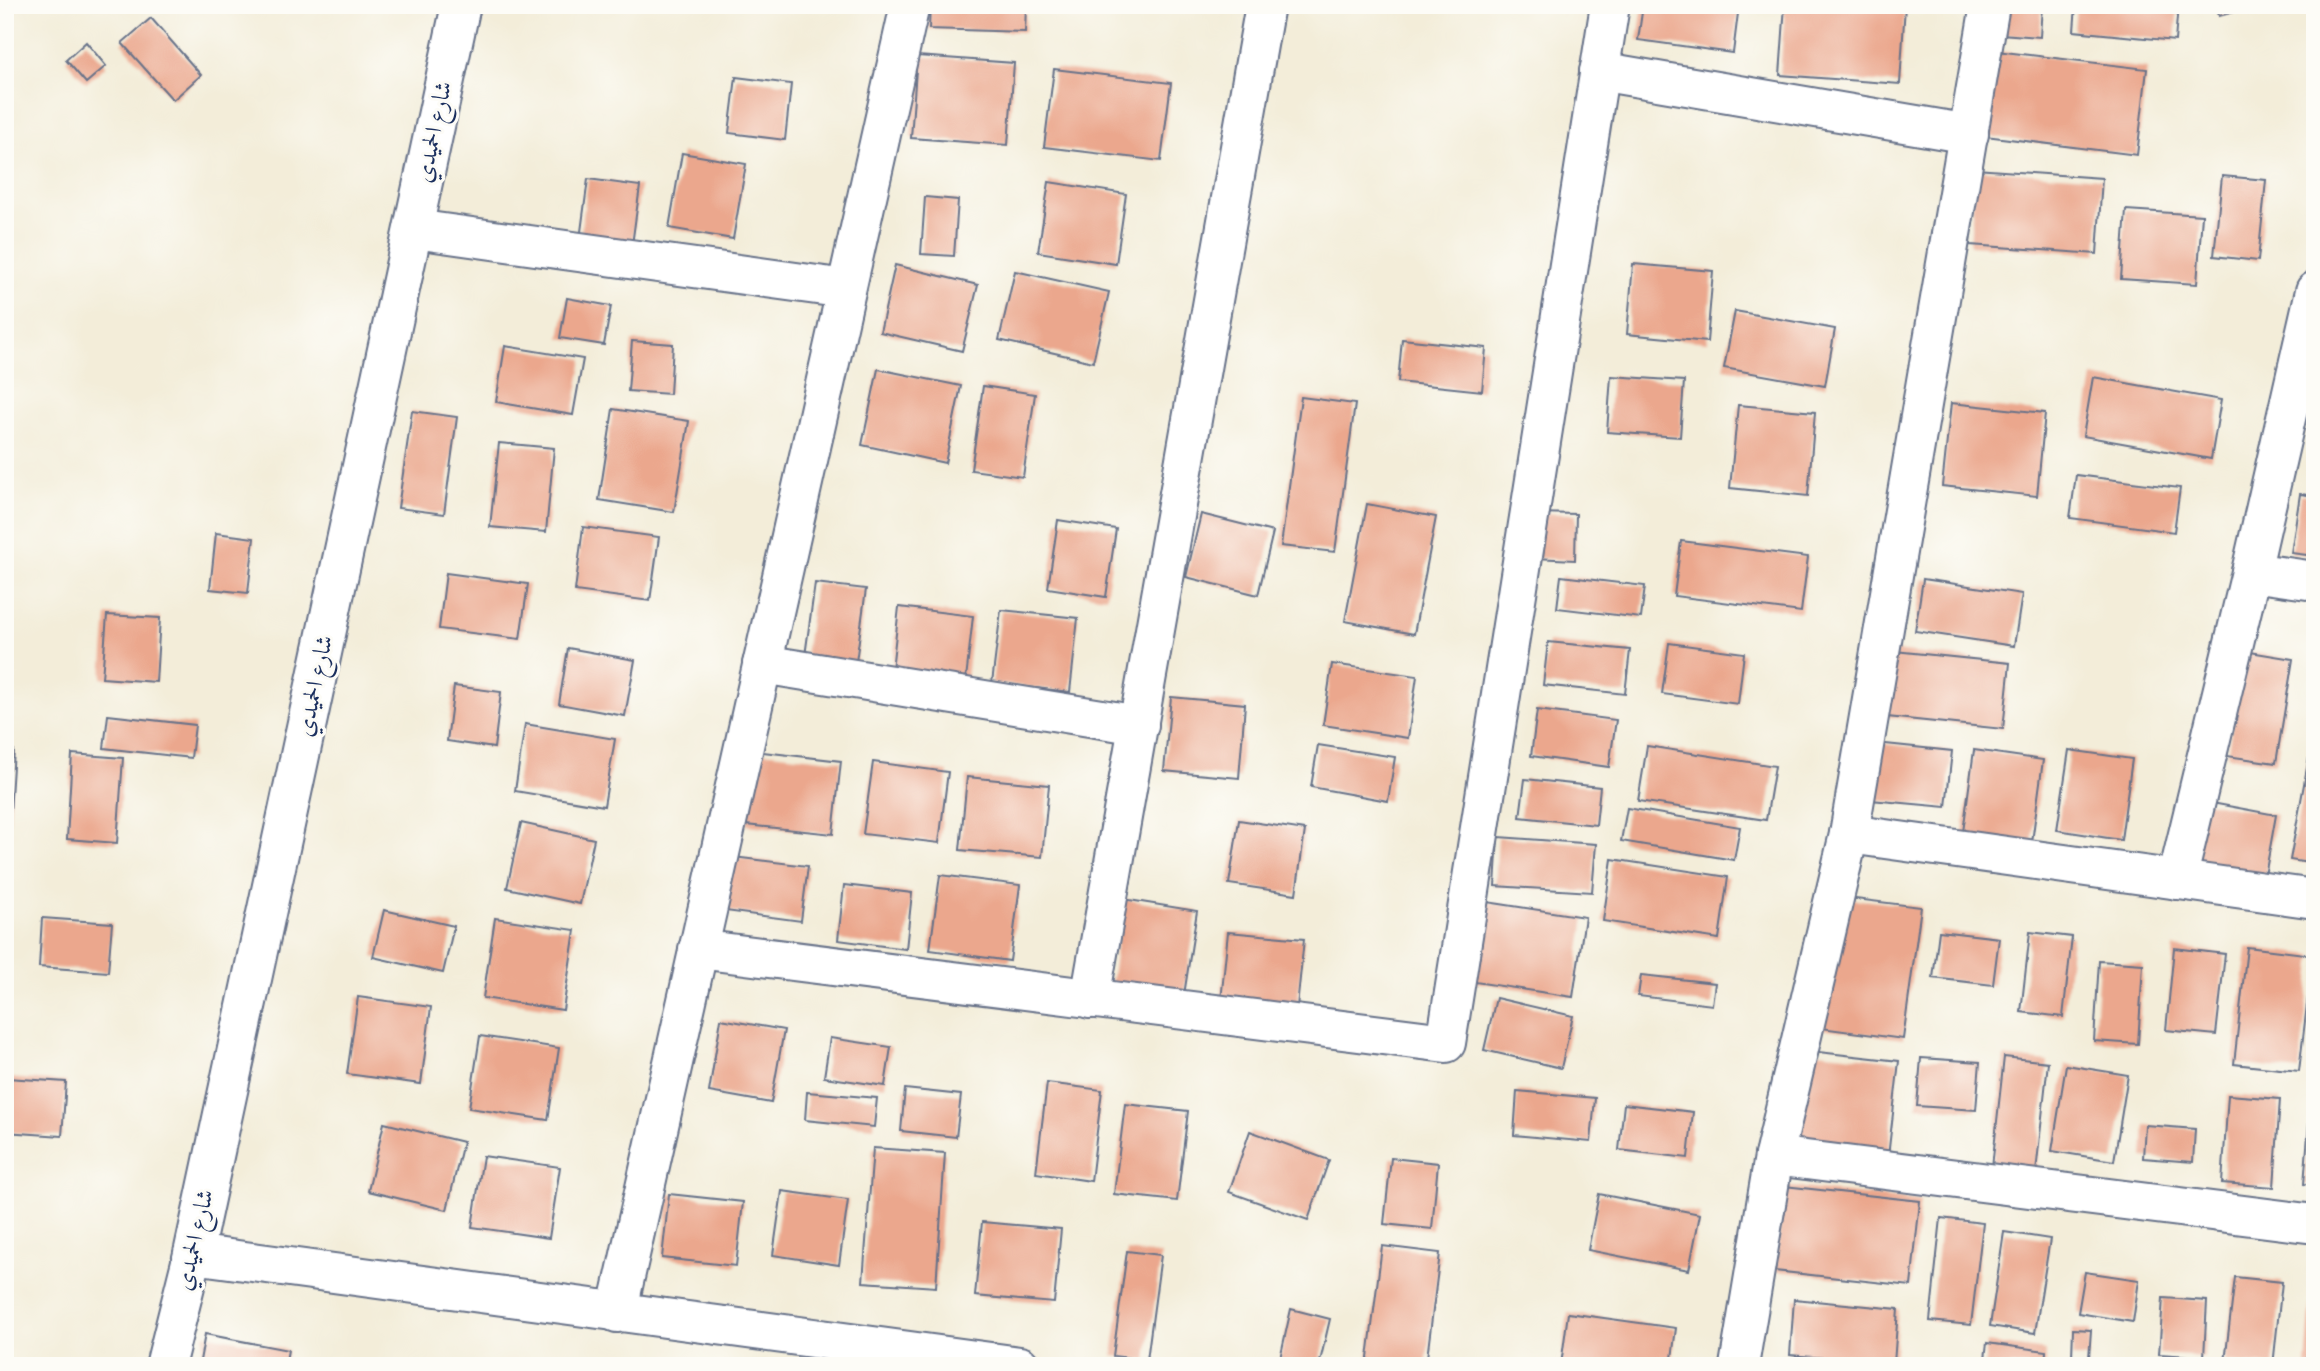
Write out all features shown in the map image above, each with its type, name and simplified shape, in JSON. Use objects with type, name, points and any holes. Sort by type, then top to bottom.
[{"type":"street","name":"شارع الحميدي","points":[[165,1366],[193,1254],[461,5]]},
{"type":"street","points":[[617,1313],[910,5]]},
{"type":"street","points":[[1090,999],[1265,5]]},
{"type":"street","points":[[698,949],[1446,1043],[1610,5]]},
{"type":"street","points":[[1739,1366],[1774,1157],[1849,834],[1990,5]]},
{"type":"street","points":[[1600,71],[1969,134]]},
{"type":"street","points":[[414,229],[846,289]]},
{"type":"street","points":[[2176,880],[2251,572],[2315,291]]},
{"type":"street","points":[[2251,572],[2315,581]]},
{"type":"street","points":[[762,664],[1139,725]]},
{"type":"street","points":[[1849,834],[2315,899]]},
{"type":"street","points":[[1774,1157],[2315,1224]]},
{"type":"street","points":[[193,1254],[1020,1366]]},
{"type":"building","points":[[930,5],[1026,5],[1025,32],[929,29]]},
{"type":"building","points":[[1643,5],[1739,5],[1733,53],[1638,40]]},
{"type":"building","points":[[1785,5],[1905,5],[1900,84],[1780,75]]},
{"type":"building","points":[[2003,5],[2042,5],[2040,37],[2001,34]]},
{"type":"building","points":[[2076,5],[2178,5],[2175,41],[2074,31]]},
{"type":"building","points":[[2216,5],[2257,5],[2257,6],[2219,16]]},
{"type":"building","points":[[151,18],[201,75],[173,100],[122,43]]},
{"type":"building","points":[[86,42],[106,66],[86,83],[66,60]]},
{"type":"building","points":[[1988,50],[2147,69],[2137,155],[1977,135]]},
{"type":"building","points":[[917,56],[1014,63],[1008,145],[911,138]]},
{"type":"building","points":[[1054,69],[1171,83],[1161,161],[1044,147]]},
{"type":"building","points":[[736,77],[791,84],[785,140],[729,133]]},
{"type":"building","points":[[682,153],[746,164],[733,239],[669,228]]},
{"type":"building","points":[[1975,169],[2102,178],[2097,254],[1970,245]]},
{"type":"building","points":[[2222,176],[2266,180],[2258,261],[2214,256]]},
{"type":"building","points":[[588,179],[640,186],[630,260],[578,254]]},
{"type":"building","points":[[1049,182],[1126,194],[1116,264],[1038,252]]},
{"type":"building","points":[[925,197],[958,200],[954,256],[921,254]]},
{"type":"building","points":[[2126,210],[2202,215],[2197,284],[2121,279]]},
{"type":"building","points":[[1633,264],[1713,271],[1707,342],[1627,334]]},
{"type":"building","points":[[895,265],[978,285],[962,351],[880,332]]},
{"type":"building","points":[[1015,271],[1109,292],[1093,362],[999,340]]},
{"type":"building","points":[[567,298],[611,306],[604,345],[560,338]]},
{"type":"building","points":[[1735,311],[1835,329],[1825,386],[1724,368]]},
{"type":"building","points":[[1402,339],[1486,348],[1482,391],[1398,382]]},
{"type":"building","points":[[632,341],[673,344],[670,394],[628,391]]},
{"type":"building","points":[[505,346],[583,359],[573,415],[496,402]]},
{"type":"building","points":[[878,369],[961,386],[945,463],[862,445]]},
{"type":"building","points":[[1611,376],[1684,381],[1680,437],[1607,432]]},
{"type":"building","points":[[2093,377],[2221,400],[2211,459],[2083,436]]},
{"type":"building","points":[[2312,378],[2315,378],[2315,441],[2307,440]]},
{"type":"building","points":[[983,386],[1035,394],[1023,477],[971,470]]},
{"type":"building","points":[[1301,397],[1355,404],[1335,552],[1281,546]]},
{"type":"building","points":[[1951,403],[2045,413],[2037,496],[1942,486]]},
{"type":"building","points":[[1738,405],[1815,412],[1808,496],[1730,488]]},
{"type":"building","points":[[613,409],[689,421],[674,512],[599,500]]},
{"type":"building","points":[[412,411],[457,417],[444,514],[398,508]]},
{"type":"building","points":[[499,443],[554,448],[546,532],[490,527]]},
{"type":"building","points":[[2076,475],[2180,488],[2174,532],[2070,518]]},
{"type":"building","points":[[2300,494],[2315,496],[2315,556],[2291,553]]},
{"type":"building","points":[[1367,504],[1436,517],[1414,634],[1345,621]]},
{"type":"building","points":[[1536,513],[1576,514],[1575,560],[1535,558]]},
{"type":"building","points":[[1201,514],[1273,532],[1258,595],[1186,577]]},
{"type":"building","points":[[1058,520],[1116,529],[1106,597],[1048,588]]},
{"type":"building","points":[[583,527],[659,537],[650,601],[575,591]]},
{"type":"building","points":[[216,533],[254,538],[248,593],[210,589]]},
{"type":"building","points":[[1681,541],[1808,557],[1801,612],[1674,596]]},
{"type":"building","points":[[446,573],[528,584],[520,639],[439,629]]},
{"type":"building","points":[[1561,576],[1645,586],[1641,618],[1557,608]]},
{"type":"building","points":[[1923,579],[2022,594],[2014,646],[1915,631]]},
{"type":"building","points":[[815,583],[866,589],[856,662],[805,656]]},
{"type":"building","points":[[899,607],[973,616],[965,688],[891,679]]},
{"type":"building","points":[[1001,610],[1078,618],[1070,692],[992,683]]},
{"type":"building","points":[[107,615],[160,618],[156,682],[102,678]]},
{"type":"building","points":[[1548,642],[1630,650],[1625,694],[1543,685]]},
{"type":"building","points":[[1669,643],[1744,653],[1738,704],[1662,694]]},
{"type":"building","points":[[568,648],[635,660],[625,716],[559,704]]},
{"type":"building","points":[[1875,649],[2010,663],[2003,729],[1868,715]]},
{"type":"building","points":[[2244,651],[2293,659],[2276,763],[2227,756]]},
{"type":"building","points":[[1332,664],[1417,676],[1408,738],[1323,725]]},
{"type":"building","points":[[454,686],[501,692],[494,748],[447,741]]},
{"type":"building","points":[[1171,697],[1245,704],[1239,778],[1164,771]]},
{"type":"building","points":[[1537,710],[1616,720],[1609,767],[1531,756]]},
{"type":"building","points":[[2315,713],[2315,741],[2310,740]]},
{"type":"building","points":[[108,715],[195,725],[191,758],[104,748]]},
{"type":"building","points":[[525,724],[615,739],[604,806],[515,791]]},
{"type":"building","points":[[1876,743],[1952,751],[1946,807],[1871,800]]},
{"type":"building","points":[[1318,745],[1395,757],[1388,801],[1311,787]]},
{"type":"building","points":[[1647,746],[1775,766],[1766,820],[1638,801]]},
{"type":"building","points":[[5,750],[14,750],[9,829],[5,829]]},
{"type":"building","points":[[1974,750],[2043,760],[2030,857],[1961,847]]},
{"type":"building","points":[[2069,750],[2132,759],[2121,840],[2057,830]]},
{"type":"building","points":[[754,751],[841,761],[833,834],[746,825]]},
{"type":"building","points":[[72,754],[123,758],[117,843],[67,839]]},
{"type":"building","points":[[2309,757],[2315,757],[2315,864],[2290,860]]},
{"type":"building","points":[[873,762],[948,772],[939,843],[863,834]]},
{"type":"building","points":[[967,777],[1049,785],[1042,857],[960,850]]},
{"type":"building","points":[[1525,779],[1600,787],[1596,825],[1520,817]]},
{"type":"building","points":[[2196,800],[2276,815],[2259,909],[2179,894]]},
{"type":"building","points":[[1627,808],[1740,827],[1734,860],[1621,841]]},
{"type":"building","points":[[1239,820],[1305,830],[1296,894],[1229,884]]},
{"type":"building","points":[[521,823],[594,839],[580,904],[507,888]]},
{"type":"building","points":[[1498,837],[1596,844],[1592,892],[1495,886]]},
{"type":"building","points":[[725,856],[808,866],[801,921],[718,910]]},
{"type":"building","points":[[1612,859],[1728,877],[1719,939],[1603,921]]},
{"type":"building","points":[[940,875],[1020,885],[1010,961],[930,950]]},
{"type":"building","points":[[844,885],[912,893],[906,949],[838,940]]},
{"type":"building","points":[[1823,895],[1921,907],[1903,1039],[1806,1026]]},
{"type":"building","points":[[1123,899],[1197,911],[1184,995],[1111,983]]},
{"type":"building","points":[[1487,902],[1585,917],[1573,997],[1475,982]]},
{"type":"building","points":[[384,910],[454,926],[443,973],[373,957]]},
{"type":"building","points":[[42,918],[112,923],[108,972],[39,967]]},
{"type":"building","points":[[495,918],[575,930],[563,1010],[483,998]]},
{"type":"building","points":[[1939,931],[1999,938],[1993,985],[1933,978]]},
{"type":"building","points":[[1228,932],[1304,939],[1297,1007],[1221,1001]]},
{"type":"building","points":[[2030,932],[2072,937],[2063,1017],[2021,1012]]},
{"type":"building","points":[[2247,947],[2313,955],[2299,1071],[2234,1064]]},
{"type":"building","points":[[2174,948],[2225,954],[2216,1035],[2166,1030]]},
{"type":"building","points":[[2099,961],[2143,964],[2138,1044],[2094,1041]]},
{"type":"building","points":[[1641,975],[1715,983],[1712,1005],[1638,996]]},
{"type":"building","points":[[358,997],[431,1007],[421,1084],[347,1074]]},
{"type":"building","points":[[1496,998],[1573,1016],[1561,1068],[1484,1050]]},
{"type":"building","points":[[721,1019],[784,1030],[771,1103],[709,1092]]},
{"type":"building","points":[[480,1036],[559,1048],[548,1120],[469,1108]]},
{"type":"building","points":[[830,1038],[891,1047],[885,1086],[824,1077]]},
{"type":"building","points":[[1809,1051],[1899,1061],[1888,1157],[1798,1147]]},
{"type":"building","points":[[2004,1057],[2048,1062],[2036,1172],[1992,1167]]},
{"type":"building","points":[[1921,1058],[1980,1062],[1976,1110],[1917,1106]]},
{"type":"building","points":[[2066,1065],[2128,1075],[2114,1161],[2052,1151]]},
{"type":"building","points":[[7,1078],[66,1082],[62,1136],[5,1132]]},
{"type":"building","points":[[1047,1083],[1102,1090],[1091,1181],[1036,1173]]},
{"type":"building","points":[[905,1089],[961,1095],[956,1137],[901,1131]]},
{"type":"building","points":[[1517,1091],[1595,1098],[1591,1142],[1514,1135]]},
{"type":"building","points":[[807,1092],[877,1098],[874,1127],[805,1120]]},
{"type":"building","points":[[2228,1095],[2280,1099],[2274,1187],[2222,1183]]},
{"type":"building","points":[[1125,1104],[1188,1111],[1177,1201],[1114,1194]]},
{"type":"building","points":[[1624,1104],[1693,1112],[1688,1158],[1619,1150]]},
{"type":"building","points":[[2310,1110],[2315,1110],[2315,1185],[2304,1184]]},
{"type":"building","points":[[384,1123],[463,1142],[447,1210],[368,1191]]},
{"type":"building","points":[[2145,1125],[2195,1129],[2193,1162],[2143,1158]]},
{"type":"building","points":[[1250,1131],[1329,1160],[1308,1220],[1229,1192]]},
{"type":"building","points":[[873,1148],[945,1153],[936,1287],[863,1282]]},
{"type":"building","points":[[483,1156],[560,1167],[549,1238],[472,1227]]},
{"type":"building","points":[[1391,1158],[1438,1163],[1432,1229],[1384,1224]]},
{"type":"building","points":[[1784,1186],[1920,1201],[1911,1286],[1775,1271]]},
{"type":"building","points":[[782,1191],[848,1200],[839,1265],[773,1255]]},
{"type":"building","points":[[669,1194],[743,1202],[736,1266],[662,1258]]},
{"type":"building","points":[[1599,1194],[1700,1214],[1689,1270],[1588,1250]]},
{"type":"building","points":[[1941,1218],[1983,1223],[1971,1325],[1930,1321]]},
{"type":"building","points":[[982,1222],[1061,1229],[1054,1303],[975,1296]]},
{"type":"building","points":[[2004,1232],[2050,1239],[2035,1333],[1990,1326]]},
{"type":"building","points":[[1382,1246],[1440,1253],[1426,1366],[1367,1366]]},
{"type":"building","points":[[1127,1251],[1161,1255],[1147,1360],[1113,1356]]},
{"type":"building","points":[[2085,1272],[2139,1280],[2133,1322],[2078,1313]]},
{"type":"building","points":[[2235,1277],[2282,1282],[2273,1366],[2225,1362]]},
{"type":"building","points":[[2163,1298],[2207,1301],[2204,1357],[2159,1354]]},
{"type":"building","points":[[1794,1299],[1898,1309],[1894,1364],[1790,1355]]},
{"type":"building","points":[[2311,1301],[2315,1301],[2315,1366],[2306,1366]]},
{"type":"building","points":[[1291,1309],[1330,1319],[1319,1366],[1279,1363]]},
{"type":"building","points":[[1568,1313],[1676,1328],[1671,1366],[1561,1365]]},
{"type":"building","points":[[2073,1329],[2091,1330],[2089,1358],[2072,1357]]},
{"type":"building","points":[[205,1334],[288,1350],[285,1366],[199,1366]]},
{"type":"building","points":[[1987,1343],[2046,1351],[2045,1366],[1984,1366]]}]
